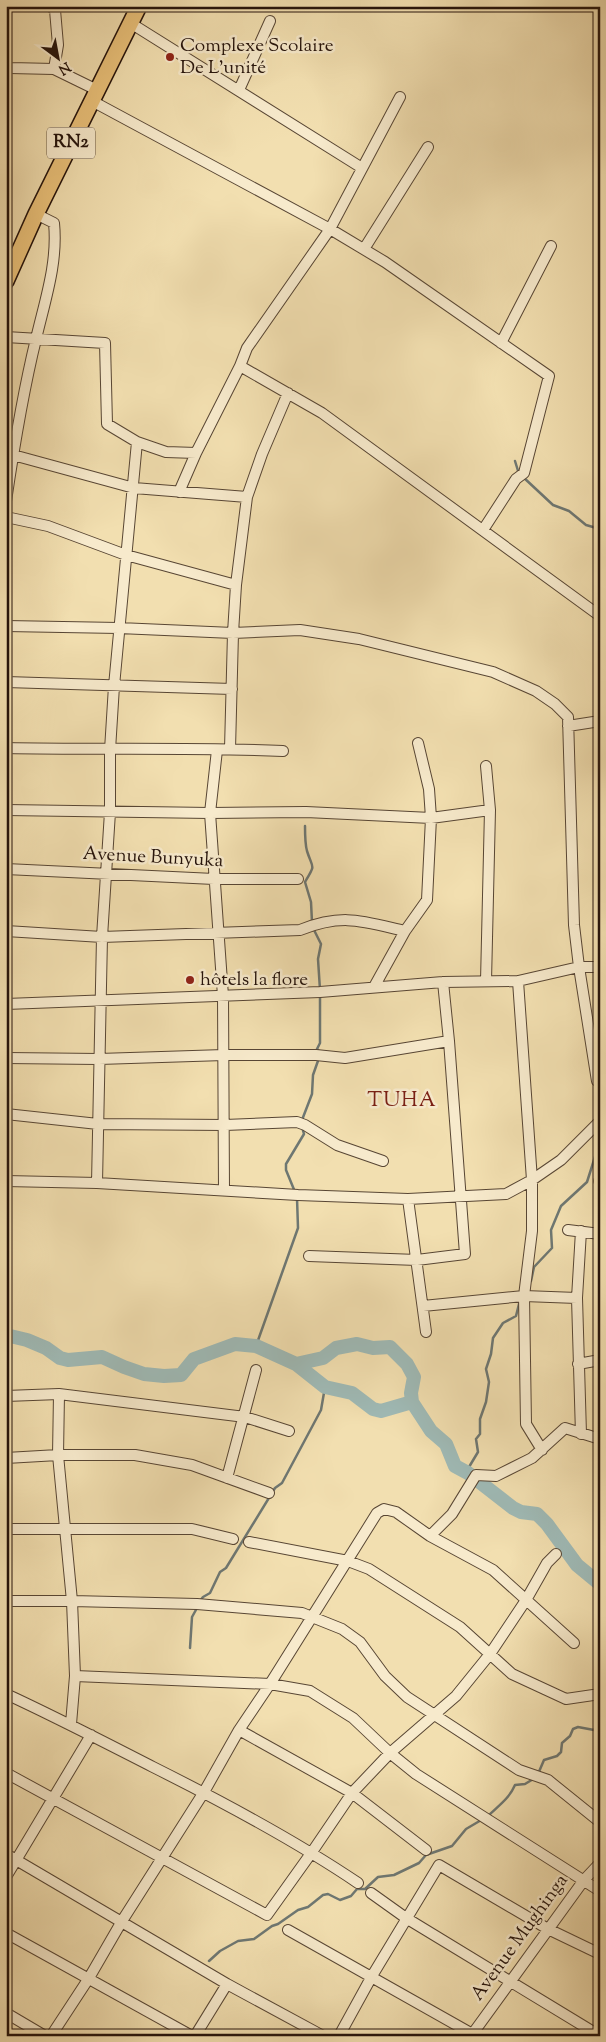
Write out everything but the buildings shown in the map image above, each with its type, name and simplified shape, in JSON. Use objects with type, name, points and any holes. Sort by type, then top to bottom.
[{"type":"highway","name":"RN2","points":[[6,281],[36,214],[132,24],[139,6]]},
{"type":"street","points":[[50,6],[55,10],[58,45],[54,69]]},
{"type":"street","points":[[239,90],[270,21]]},
{"type":"street","points":[[132,24],[362,168]]},
{"type":"street","points":[[6,66],[10,68],[54,69],[94,96],[364,249],[549,376],[520,476],[483,530]]},
{"type":"street","points":[[179,492],[247,348],[330,229],[400,97]]},
{"type":"street","points":[[364,249],[428,147]]},
{"type":"street","points":[[6,501],[12,455],[36,340],[49,292],[56,241],[54,223],[36,214]]},
{"type":"street","points":[[501,344],[552,246]]},
{"type":"street","points":[[6,337],[105,343],[107,424],[137,442],[166,452],[196,453]]},
{"type":"street","points":[[240,366],[322,413],[600,616]]},
{"type":"street","points":[[230,749],[236,585],[247,497],[262,454],[288,393]]},
{"type":"street","points":[[97,1182],[100,1001],[110,812],[110,750],[119,628],[137,442]]},
{"type":"street","points":[[12,455],[134,488],[247,497]]},
{"type":"street","points":[[6,517],[48,526],[126,555],[236,585]]},
{"type":"street","points":[[6,626],[233,633],[300,630],[359,639],[493,672],[536,691],[555,704],[568,717],[574,926],[597,1082]]},
{"type":"street","points":[[6,682],[232,689]]},
{"type":"street","points":[[568,726],[600,721]]},
{"type":"street","points":[[374,987],[405,931],[427,900],[431,818],[429,789],[418,743]]},
{"type":"street","points":[[6,748],[283,751]]},
{"type":"street","points":[[217,750],[210,813],[222,996],[225,1125],[224,1190]]},
{"type":"street","points":[[486,766],[490,810],[486,981]]},
{"type":"street","points":[[6,810],[210,813],[306,812],[431,818],[490,810]]},
{"type":"street","name":"Avenue Bunyuka","points":[[6,869],[214,879],[298,879]]},
{"type":"street","points":[[6,931],[102,937],[218,933],[300,930],[331,920],[353,919],[405,931]]},
{"type":"street","points":[[6,1004],[320,992],[443,982],[518,981],[579,968],[600,967]]},
{"type":"street","points":[[518,981],[532,1180],[532,1231],[524,1296],[526,1424],[542,1450]]},
{"type":"street","points":[[309,1256],[417,1260],[465,1254],[443,982]]},
{"type":"street","points":[[6,1058],[99,1059],[224,1055],[345,1058],[449,1041]]},
{"type":"street","points":[[6,1114],[98,1124],[301,1124],[337,1145],[383,1161]]},
{"type":"street","points":[[6,1181],[97,1182],[408,1199],[506,1194],[532,1180],[561,1160],[600,1121]]},
{"type":"street","points":[[408,1199],[426,1332]]},
{"type":"street","points":[[568,1230],[600,1234]]},
{"type":"street","points":[[581,1231],[577,1298],[581,1434]]},
{"type":"street","points":[[423,1306],[524,1296],[577,1298]]},
{"type":"street","points":[[578,1364],[600,1360]]},
{"type":"street","points":[[226,1478],[245,1417],[256,1370]]},
{"type":"street","points":[[58,1394],[58,1455],[72,1601],[75,1676],[71,1724]]},
{"type":"street","points":[[6,1396],[58,1394],[245,1417],[289,1431]]},
{"type":"street","points":[[430,1536],[452,1514],[473,1478],[496,1476],[532,1458],[564,1428],[600,1439]]},
{"type":"street","points":[[6,1458],[58,1455],[135,1455],[192,1465],[270,1493]]},
{"type":"street","points":[[51,2036],[204,1792],[239,1730],[348,1561],[376,1513],[384,1509],[396,1512],[430,1536],[493,1570],[574,1643]]},
{"type":"street","points":[[6,1529],[192,1529],[233,1539]]},
{"type":"street","points":[[249,1542],[348,1561],[369,1569],[460,1626],[512,1674],[566,1699],[600,1694]]},
{"type":"street","points":[[6,1773],[267,1914],[352,1793],[390,1753],[456,1696],[490,1654],[526,1600],[547,1564],[556,1554]]},
{"type":"street","points":[[6,1601],[199,1604],[302,1613],[342,1629],[360,1642],[385,1676],[407,1697],[433,1716],[519,1770],[548,1780],[600,1822]]},
{"type":"street","points":[[75,1676],[270,1684],[310,1691],[353,1718],[390,1753],[416,1774],[600,1891]]},
{"type":"street","points":[[6,1694],[71,1724],[204,1792],[312,1852],[358,1883]]},
{"type":"street","points":[[239,1730],[352,1793],[426,1850]]},
{"type":"street","points":[[6,1877],[91,1735]]},
{"type":"street","points":[[6,1854],[227,1984],[323,2036]]},
{"type":"street","name":"Avenue Mughinga","points":[[473,2035],[584,1880],[600,1863]]},
{"type":"street","points":[[338,2036],[439,1865],[548,1929],[600,1954]]},
{"type":"street","points":[[371,1893],[406,1918],[600,2036]]},
{"type":"street","points":[[288,1930],[473,2035]]},
{"type":"street","points":[[6,1933],[193,2036],[227,1984]]},
{"type":"street","points":[[6,2013],[46,2036]]},
{"type":"waterway","points":[[515,461],[519,474]]},
{"type":"waterway","points":[[523,477],[553,505],[569,511],[586,525],[600,529]]},
{"type":"waterway","points":[[305,826],[306,848],[312,866],[305,882],[311,902],[312,922]]},
{"type":"waterway","points":[[313,928],[321,944],[318,959],[320,990]]},
{"type":"waterway","points":[[6,947],[9,939]]},
{"type":"waterway","points":[[319,1051],[317,1049],[320,1043],[320,995]]},
{"type":"waterway","points":[[302,1120],[312,1094],[313,1075],[319,1058]]},
{"type":"waterway","points":[[295,1192],[286,1170],[286,1164],[304,1134],[302,1127]]},
{"type":"waterway","points":[[531,1281],[534,1267],[552,1248],[551,1230],[561,1206],[587,1182],[600,1141]]},
{"type":"waterway","points":[[256,1346],[298,1228],[297,1198]]},
{"type":"waterway","points":[[468,1473],[469,1467],[478,1452],[476,1439],[480,1434],[480,1419],[486,1402],[489,1382],[486,1369],[491,1354],[493,1338],[503,1323],[516,1316],[520,1300]]},
{"type":"waterway","points":[[6,1335],[27,1340],[46,1348],[60,1358],[68,1360],[102,1357],[144,1374],[164,1376],[181,1375],[194,1359],[235,1344],[256,1346],[296,1364],[323,1358],[336,1348],[357,1344],[373,1348],[390,1347],[407,1364],[414,1377],[411,1393],[412,1402],[431,1431],[446,1444],[455,1466],[468,1473],[513,1508],[521,1512],[537,1514],[547,1524],[577,1565],[600,1584]]},
{"type":"waterway","points":[[296,1364],[325,1387],[352,1393],[373,1409],[381,1411],[412,1402]]},
{"type":"waterway","points":[[200,1601],[210,1593],[220,1572],[226,1568],[275,1488],[282,1483],[321,1410],[325,1387]]},
{"type":"waterway","points":[[190,1648],[192,1617],[197,1608]]},
{"type":"waterway","points":[[538,1774],[544,1760],[557,1756],[561,1752],[562,1743],[570,1736],[573,1729],[578,1727],[594,1730],[600,1724]]},
{"type":"waterway","points":[[488,1816],[513,1790],[515,1785],[525,1784],[535,1778]]},
{"type":"waterway","points":[[209,1961],[220,1951],[238,1941],[254,1939],[298,1910],[308,1907],[323,1895],[328,1894],[340,1900],[351,1896],[357,1889],[365,1889],[378,1877],[394,1875],[419,1863],[426,1855],[452,1846],[466,1829],[483,1819]]},
{"type":"place","name":"Complexe Scolaire De L'unité","points":[[170,57]]},
{"type":"place","name":"hôtels la flore","points":[[190,980]]},
{"type":"district","name":"TUHA","points":[[402,1101]]}]
